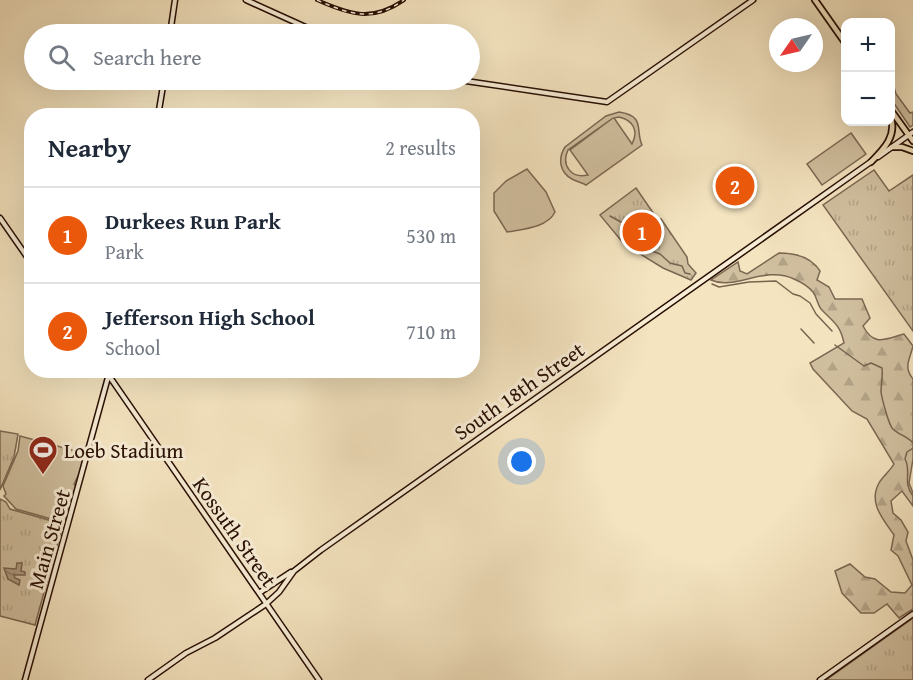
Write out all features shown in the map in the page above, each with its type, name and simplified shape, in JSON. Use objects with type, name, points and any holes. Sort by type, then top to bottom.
[{"type":"main road","points":[[171,24],[175,0]]},
{"type":"main road","points":[[246,0],[299,24]]},
{"type":"main road","points":[[480,83],[607,102],[753,0]]},
{"type":"main road","points":[[815,0],[841,37]]},
{"type":"main road","points":[[159,108],[162,90]]},
{"type":"main road","points":[[895,114],[911,133],[913,141]]},
{"type":"main road","points":[[871,162],[884,149],[890,138],[892,126]]},
{"type":"main road","name":"South 18th Street","points":[[148,680],[186,653],[215,638],[266,604],[279,592],[294,571],[911,133]]},
{"type":"main road","points":[[892,147],[902,147],[913,151]]},
{"type":"main road","points":[[0,218],[24,252]]},
{"type":"main road","name":"Main Street","points":[[25,680],[109,378]]},
{"type":"main road","name":"Kossuth Street","points":[[113,378],[319,680]]},
{"type":"main road","points":[[259,593],[294,571]]},
{"type":"main road","points":[[820,680],[913,614]]},
{"type":"green space","points":[[895,91],[910,113],[913,112],[913,125],[910,127],[895,105]]},
{"type":"green space","points":[[619,112],[633,117],[638,124],[642,145],[586,185],[564,173],[561,156],[565,147],[606,116]],"holes":[[[619,117],[631,123],[635,131],[632,144],[614,118]],[[613,118],[570,150],[588,175],[572,173],[566,161],[568,150]]]},
{"type":"green space","points":[[851,133],[866,154],[822,185],[807,164]]},
{"type":"green space","points":[[527,169],[546,192],[555,212],[541,225],[507,232],[494,211],[494,193],[506,181]]},
{"type":"green space","points":[[874,170],[889,191],[913,175],[913,331],[823,205]]},
{"type":"green space","points":[[636,188],[687,257],[688,264],[696,273],[691,280],[663,268],[624,244],[600,215]]},
{"type":"green space","points":[[779,253],[797,255],[812,262],[820,271],[817,280],[829,287],[835,299],[862,299],[870,318],[863,326],[871,337],[880,340],[904,334],[913,346],[908,371],[913,379],[913,459],[909,483],[913,493],[913,506],[902,491],[891,501],[893,513],[901,520],[908,532],[906,541],[913,560],[913,609],[899,618],[887,604],[874,613],[861,613],[842,593],[835,571],[850,564],[865,577],[875,579],[891,592],[905,593],[912,585],[898,556],[891,550],[894,535],[876,504],[876,490],[879,483],[894,464],[867,419],[852,411],[810,363],[844,343],[838,327],[821,309],[811,290],[794,279],[783,275],[772,275],[730,283],[711,280],[738,262],[740,271],[747,274]]},
{"type":"green space","points":[[0,431],[18,434],[14,457],[0,490]]},
{"type":"green space","name":"Loeb Stadium","points":[[20,436],[83,453],[81,470],[74,484],[76,486],[66,520],[62,522],[16,509],[4,496],[6,494],[3,486],[18,451]]},
{"type":"green space","points":[[0,499],[6,502],[10,509],[63,524],[35,625],[0,616]]},
{"type":"green space","points":[[913,618],[913,680],[826,680]]},
{"type":"water","points":[[17,563],[22,563],[21,571],[25,572],[25,575],[14,575],[20,580],[19,585],[8,579],[4,568],[16,569]]},
{"type":"waterway","points":[[610,216],[632,228],[644,248],[660,254],[670,263],[682,266],[685,273],[690,274]]},
{"type":"waterway","points":[[712,284],[719,287],[749,282],[776,281],[810,303],[816,314],[832,331]]},
{"type":"waterway","points":[[801,329],[814,343]]},
{"type":"waterway","points":[[835,345],[864,366],[871,363],[882,368],[881,392],[891,427],[913,443]]},
{"type":"waterway","points":[[913,448],[907,452],[905,459],[908,468],[907,482],[913,496]]},
{"type":"railway","points":[[317,0],[361,14],[382,11],[404,0]]},
{"type":"place","name":"Jefferson High School","points":[[735,186]]},
{"type":"place","name":"Durkees Run Park","points":[[642,232]]},
{"type":"place","name":"Loeb Stadium","points":[[43,476]]}]
